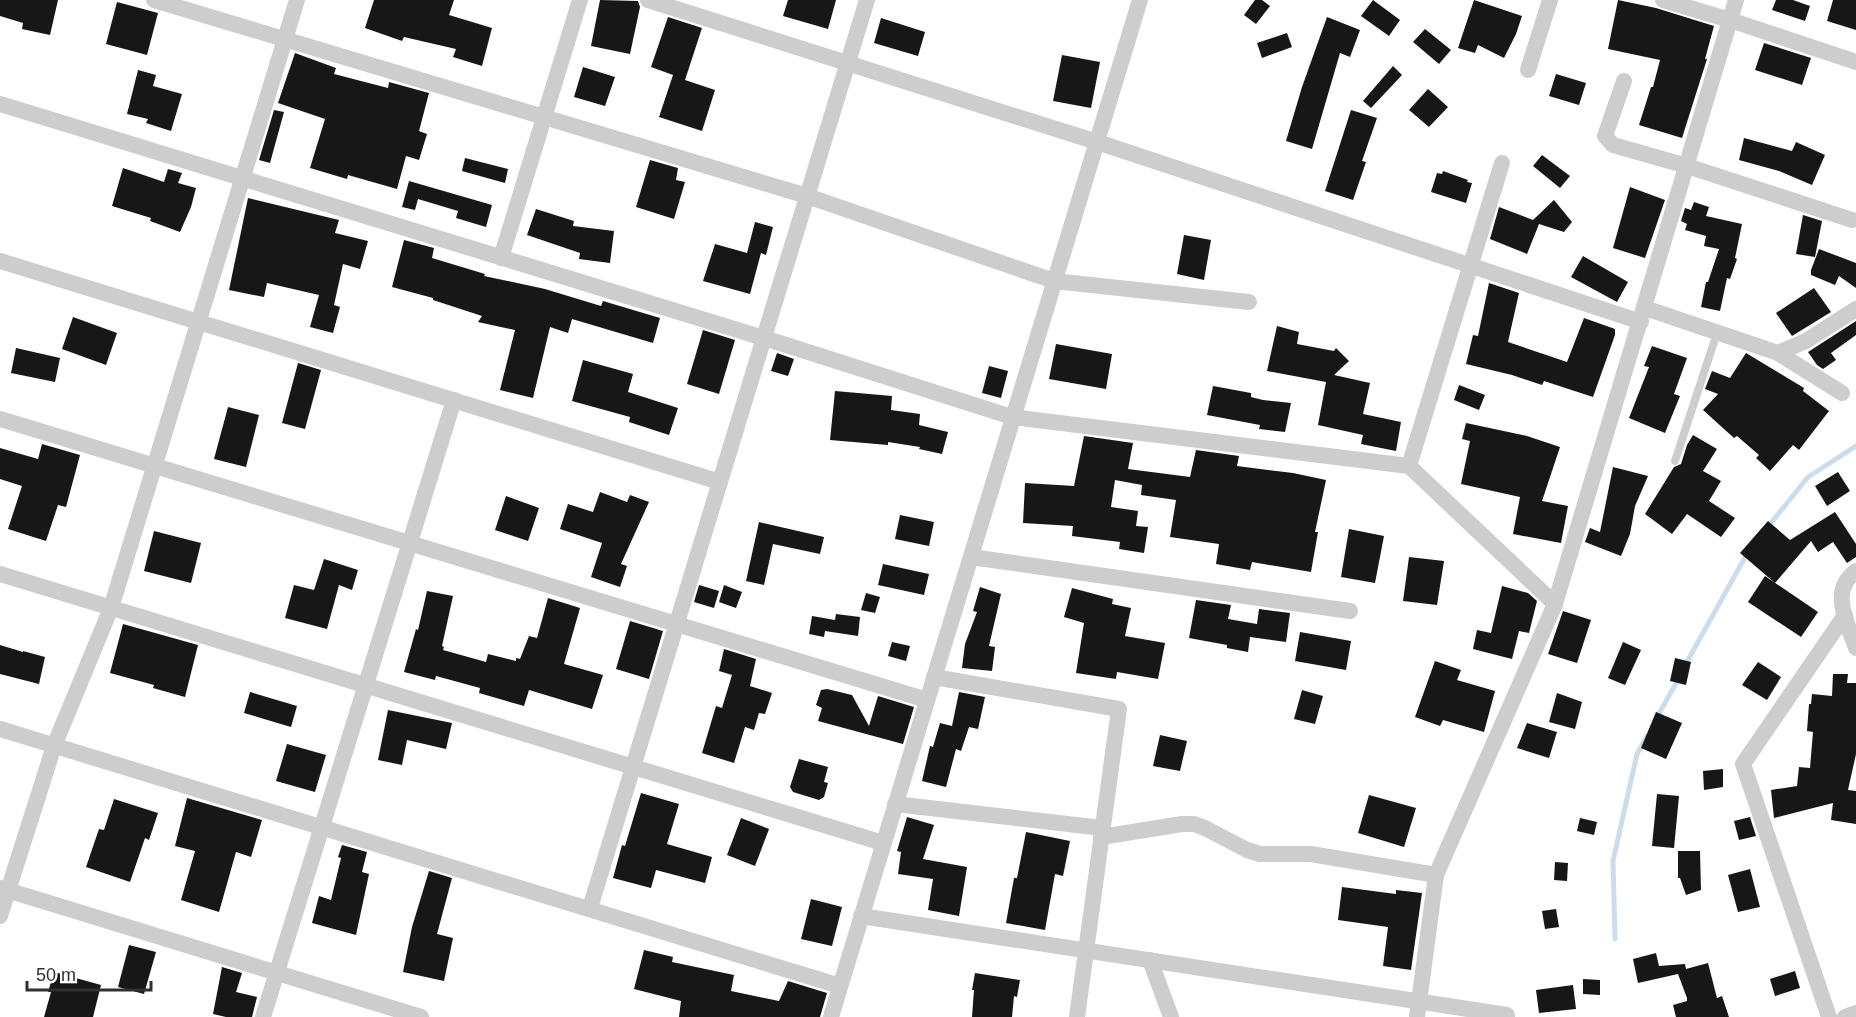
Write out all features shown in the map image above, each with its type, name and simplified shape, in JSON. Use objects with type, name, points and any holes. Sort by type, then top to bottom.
[{"type":"street","points":[[154,0],[807,196],[1054,281],[1249,302]]},
{"type":"street","points":[[0,916],[3,889],[54,746],[111,608],[297,0]]},
{"type":"street","points":[[501,258],[580,0]]},
{"type":"street","points":[[648,0],[1097,142],[1471,265],[1643,315],[1717,333],[1778,353],[1842,393]]},
{"type":"street","points":[[590,908],[867,0]]},
{"type":"street","points":[[831,1017],[1140,0]]},
{"type":"street","points":[[1528,70],[1550,0]]},
{"type":"street","points":[[1663,0],[1856,62]]},
{"type":"street","points":[[1418,1009],[1436,875],[1555,604],[1736,0]]},
{"type":"street","points":[[1624,81],[1605,136],[1613,145],[1687,166],[1852,220]]},
{"type":"street","points":[[0,104],[764,338],[1012,417],[1409,466],[1555,604]]},
{"type":"street","points":[[1409,466],[1502,163]]},
{"type":"street","points":[[0,261],[720,482]]},
{"type":"street","points":[[1778,353],[1806,341],[1856,309]]},
{"type":"street","points":[[263,1017],[454,400]]},
{"type":"street","points":[[0,419],[927,700]]},
{"type":"street","points":[[971,557],[1350,611]]},
{"type":"street","points":[[1856,571],[1846,578],[1841,591],[1845,615],[1856,648]]},
{"type":"street","points":[[0,574],[884,843]]},
{"type":"street","points":[[1829,1017],[1743,764],[1845,615]]},
{"type":"street","points":[[934,677],[1119,709],[1077,1017]]},
{"type":"street","points":[[0,729],[840,986]]},
{"type":"street","points":[[895,804],[1102,833],[1194,824],[1260,854],[1311,854],[1436,875]]},
{"type":"street","points":[[3,889],[421,1017]]},
{"type":"street","points":[[861,916],[1150,960],[1418,1009],[1507,1015],[1507,1017]]},
{"type":"street","points":[[1150,960],[1171,1017]]},
{"type":"street","points":[[1845,1017],[1856,1013]]},
{"type":"lane","points":[[1675,461],[1717,333]]},
{"type":"building","points":[[0,0],[58,0],[50,35],[22,29],[23,23],[0,16]]},
{"type":"building","points":[[374,0],[454,0],[449,15],[492,28],[482,66],[453,57],[456,49],[404,37],[402,41],[365,28]]},
{"type":"building","points":[[600,0],[638,1],[640,7],[630,54],[591,46]]},
{"type":"building","points":[[788,0],[836,0],[828,29],[783,16]]},
{"type":"building","points":[[1255,0],[1262,0],[1270,6],[1256,24],[1244,15]]},
{"type":"building","points":[[1373,0],[1400,20],[1389,36],[1361,16]]},
{"type":"building","points":[[1474,0],[1522,16],[1504,58],[1478,45],[1475,53],[1458,48]]},
{"type":"building","points":[[1618,0],[1656,8],[1714,26],[1705,59],[1707,59],[1682,138],[1639,125],[1660,60],[1608,49]]},
{"type":"building","points":[[1776,0],[1793,0],[1810,6],[1805,21],[1772,10]]},
{"type":"building","points":[[1833,0],[1856,0],[1856,30],[1827,21]]},
{"type":"building","points":[[117,2],[158,13],[147,55],[106,44]]},
{"type":"building","points":[[668,17],[702,28],[685,80],[715,90],[702,131],[659,117],[673,75],[651,67]]},
{"type":"building","points":[[1327,17],[1360,30],[1350,57],[1340,53],[1312,149],[1286,141]]},
{"type":"building","points":[[881,18],[925,32],[918,56],[874,43]]},
{"type":"building","points":[[1425,29],[1451,50],[1439,64],[1413,42]]},
{"type":"building","points":[[1287,33],[1292,47],[1262,58],[1257,43]]},
{"type":"building","points":[[1764,43],[1811,58],[1802,85],[1755,70]]},
{"type":"building","points":[[295,53],[336,68],[334,74],[388,88],[389,82],[429,93],[419,131],[427,134],[419,160],[406,156],[397,189],[348,175],[347,179],[310,168],[325,119],[278,103]]},
{"type":"building","points":[[1062,55],[1100,62],[1091,108],[1053,101]]},
{"type":"building","points":[[1393,66],[1402,75],[1371,108],[1363,101]]},
{"type":"building","points":[[583,67],[615,77],[605,106],[574,97]]},
{"type":"building","points":[[138,70],[156,75],[153,86],[182,94],[171,131],[146,123],[148,119],[127,114]]},
{"type":"building","points":[[1556,74],[1586,83],[1579,105],[1549,96]]},
{"type":"building","points":[[1428,89],[1448,107],[1429,127],[1409,110]]},
{"type":"building","points":[[274,110],[284,112],[270,163],[259,160]]},
{"type":"building","points":[[1351,110],[1377,118],[1362,161],[1366,162],[1353,200],[1325,191]]},
{"type":"building","points":[[1744,138],[1792,151],[1796,142],[1825,155],[1812,185],[1779,171],[1739,160]]},
{"type":"building","points":[[1542,155],[1570,176],[1560,188],[1533,166]]},
{"type":"building","points":[[465,158],[508,169],[505,183],[462,171]]},
{"type":"building","points":[[650,160],[678,168],[676,180],[685,182],[674,219],[636,207]]},
{"type":"building","points":[[123,168],[164,182],[168,169],[182,173],[178,183],[196,188],[180,232],[150,221],[151,218],[112,206]]},
{"type":"building","points":[[1443,171],[1472,183],[1466,203],[1431,192],[1437,173],[1442,174]]},
{"type":"building","points":[[409,181],[492,205],[486,227],[456,218],[458,211],[418,199],[415,210],[402,207]]},
{"type":"building","points":[[1630,187],[1665,200],[1645,258],[1613,248]]},
{"type":"building","points":[[248,198],[339,220],[335,233],[368,241],[360,269],[343,264],[334,305],[340,307],[333,333],[310,327],[319,295],[267,283],[264,297],[229,290]]},
{"type":"building","points":[[1554,200],[1572,222],[1564,232],[1539,224],[1527,254],[1490,239],[1499,207],[1533,220]]},
{"type":"building","points":[[1694,202],[1709,207],[1706,216],[1742,224],[1735,258],[1737,259],[1730,279],[1727,278],[1720,311],[1701,307],[1706,282],[1708,282],[1719,249],[1704,246],[1706,236],[1685,230],[1687,224],[1681,221],[1685,208],[1691,210]]},
{"type":"building","points":[[536,209],[574,221],[573,226],[614,231],[610,263],[579,259],[580,253],[527,235]]},
{"type":"building","points":[[1803,215],[1822,221],[1815,257],[1796,254]]},
{"type":"building","points":[[755,222],[773,227],[766,255],[761,253],[750,294],[703,281],[715,244],[747,253]]},
{"type":"building","points":[[1184,235],[1211,240],[1204,280],[1177,274]]},
{"type":"building","points":[[404,240],[434,248],[432,258],[485,274],[484,276],[545,289],[601,306],[603,301],[660,318],[653,343],[572,319],[568,333],[550,327],[533,398],[500,390],[515,330],[478,322],[482,316],[433,300],[433,298],[392,287]]},
{"type":"building","points":[[1819,249],[1856,263],[1856,288],[1839,276],[1835,285],[1811,275]]},
{"type":"building","points":[[1583,256],[1628,282],[1617,302],[1571,277]]},
{"type":"building","points":[[1489,283],[1519,293],[1508,342],[1567,362],[1584,318],[1615,329],[1615,335],[1593,397],[1544,381],[1542,385],[1466,364],[1473,335],[1478,336]]},
{"type":"building","points":[[1814,288],[1831,312],[1792,336],[1776,313]]},
{"type":"building","points":[[73,317],[117,333],[106,365],[62,349]]},
{"type":"building","points":[[1856,321],[1856,335],[1831,353],[1836,360],[1823,369],[1817,365],[1808,352]]},
{"type":"building","points":[[1277,326],[1299,332],[1297,344],[1334,351],[1336,348],[1349,361],[1334,375],[1370,383],[1363,414],[1401,422],[1396,451],[1361,444],[1363,435],[1318,425],[1326,382],[1267,371]]},
{"type":"building","points":[[703,330],[735,340],[719,394],[687,384]]},
{"type":"building","points":[[1056,344],[1112,354],[1106,389],[1049,379]]},
{"type":"building","points":[[1652,346],[1687,358],[1674,394],[1680,396],[1665,433],[1629,418],[1649,367],[1644,366]]},
{"type":"building","points":[[16,348],[60,358],[55,382],[11,373]]},
{"type":"building","points":[[777,353],[794,359],[788,376],[771,371]]},
{"type":"building","points":[[1746,353],[1804,388],[1803,391],[1829,411],[1799,450],[1793,445],[1770,471],[1756,458],[1759,455],[1737,436],[1734,438],[1703,410],[1718,394],[1705,389],[1712,371],[1730,378]]},
{"type":"building","points":[[583,360],[633,374],[628,392],[678,408],[669,435],[629,422],[630,417],[572,401]]},
{"type":"building","points":[[298,363],[321,370],[305,429],[282,423]]},
{"type":"building","points":[[989,366],[1008,371],[1001,398],[982,393]]},
{"type":"building","points":[[1459,385],[1485,395],[1479,410],[1454,400]]},
{"type":"building","points":[[1213,386],[1251,393],[1251,397],[1263,400],[1291,403],[1285,432],[1259,429],[1260,425],[1207,415]]},
{"type":"building","points":[[835,391],[892,396],[891,410],[920,414],[919,425],[948,432],[942,454],[919,449],[920,447],[888,442],[888,445],[830,440]]},
{"type":"building","points":[[228,407],[259,415],[246,467],[214,459]]},
{"type":"building","points":[[1466,423],[1527,436],[1560,447],[1542,501],[1568,506],[1561,543],[1513,534],[1520,497],[1461,484],[1470,441],[1462,439]]},
{"type":"building","points":[[1693,435],[1717,449],[1703,471],[1721,481],[1709,501],[1735,518],[1721,537],[1687,514],[1672,534],[1645,514],[1674,467],[1681,464]]},
{"type":"building","points":[[1084,436],[1133,443],[1128,469],[1190,477],[1196,450],[1239,456],[1237,466],[1326,480],[1315,532],[1318,532],[1311,572],[1252,562],[1250,570],[1216,564],[1219,544],[1170,537],[1176,500],[1141,495],[1142,485],[1115,480],[1111,507],[1138,511],[1136,526],[1148,527],[1144,553],[1119,549],[1120,542],[1072,536],[1073,526],[1023,523],[1025,483],[1074,486]]},
{"type":"building","points":[[42,444],[80,455],[66,507],[58,505],[46,541],[8,529],[22,486],[0,479],[0,448],[38,459]]},
{"type":"building","points":[[1613,467],[1648,476],[1635,506],[1630,534],[1621,556],[1585,542],[1590,528],[1600,532]]},
{"type":"building","points":[[1838,472],[1850,491],[1827,506],[1815,486]]},
{"type":"building","points":[[600,492],[627,502],[630,495],[649,502],[621,564],[627,566],[620,587],[591,577],[602,543],[560,529],[568,504],[593,512]]},
{"type":"building","points":[[506,496],[539,508],[528,541],[495,530]]},
{"type":"building","points":[[1835,512],[1856,544],[1856,557],[1847,563],[1833,542],[1818,552],[1811,541],[1775,583],[1740,553],[1768,521],[1790,540]]},
{"type":"building","points":[[900,515],[934,522],[929,546],[895,539]]},
{"type":"building","points":[[759,522],[824,537],[820,554],[773,544],[764,585],[746,581]]},
{"type":"building","points":[[1349,529],[1384,536],[1375,583],[1341,577]]},
{"type":"building","points":[[154,531],[201,543],[191,583],[144,571]]},
{"type":"building","points":[[1409,557],[1444,561],[1437,605],[1403,601]]},
{"type":"building","points":[[324,559],[358,570],[352,590],[339,585],[327,629],[285,618],[294,585],[314,590]]},
{"type":"building","points":[[883,564],[929,574],[924,595],[878,585]]},
{"type":"building","points":[[1765,576],[1818,612],[1801,637],[1748,602]]},
{"type":"building","points":[[699,585],[719,591],[714,608],[694,602]]},
{"type":"building","points":[[724,585],[742,592],[736,608],[719,602]]},
{"type":"building","points":[[1502,586],[1528,593],[1537,601],[1529,633],[1519,631],[1512,659],[1473,649],[1477,630],[1491,633]]},
{"type":"building","points":[[980,587],[1001,594],[989,646],[995,647],[992,671],[962,668],[965,644],[977,612],[973,611]]},
{"type":"building","points":[[1072,588],[1113,599],[1112,604],[1131,608],[1125,636],[1165,643],[1158,679],[1117,672],[1116,679],[1076,673],[1084,623],[1064,617]]},
{"type":"building","points":[[427,591],[453,596],[443,650],[486,662],[488,654],[516,661],[516,658],[520,659],[529,636],[537,638],[548,598],[580,608],[564,664],[603,675],[592,709],[529,690],[524,706],[479,693],[480,688],[436,676],[435,680],[404,672],[416,629],[418,630]]},
{"type":"building","points":[[866,593],[880,597],[875,613],[861,610]]},
{"type":"building","points":[[1196,600],[1231,605],[1228,619],[1257,624],[1259,609],[1290,613],[1286,642],[1250,637],[1248,652],[1227,648],[1227,645],[1189,638]]},
{"type":"building","points":[[1563,611],[1591,620],[1577,663],[1548,654]]},
{"type":"building","points":[[836,614],[860,617],[858,636],[825,631],[824,637],[809,634],[812,616],[835,620]]},
{"type":"building","points":[[630,621],[663,631],[649,679],[616,669]]},
{"type":"building","points":[[123,624],[198,645],[185,697],[153,688],[154,685],[110,673]]},
{"type":"building","points":[[1300,632],[1351,641],[1346,670],[1295,661]]},
{"type":"building","points":[[892,642],[910,646],[906,661],[888,656]]},
{"type":"building","points":[[1623,642],[1641,650],[1625,685],[1608,678]]},
{"type":"building","points":[[0,645],[45,657],[39,684],[0,674]]},
{"type":"building","points":[[724,649],[756,659],[750,686],[772,693],[765,714],[759,713],[754,730],[745,727],[734,763],[702,753],[716,706],[722,708],[732,675],[719,671]]},
{"type":"building","points":[[1675,658],[1691,662],[1686,685],[1670,681]]},
{"type":"building","points":[[1435,661],[1461,670],[1457,680],[1495,691],[1484,732],[1443,720],[1440,726],[1415,717]]},
{"type":"building","points":[[1758,662],[1781,677],[1767,700],[1742,685]]},
{"type":"building","points":[[1833,674],[1848,674],[1847,683],[1856,683],[1856,754],[1848,790],[1856,791],[1856,824],[1831,820],[1833,803],[1774,818],[1771,790],[1797,786],[1799,767],[1810,768],[1813,732],[1807,731],[1809,704],[1811,704],[1812,694],[1832,696]]},
{"type":"building","points":[[827,689],[852,695],[869,726],[878,696],[914,707],[903,744],[818,721],[822,708],[816,705],[821,690]]},
{"type":"building","points":[[1302,690],[1323,696],[1315,724],[1294,719]]},
{"type":"building","points":[[250,692],[297,706],[291,727],[244,713]]},
{"type":"building","points":[[959,692],[985,697],[978,729],[969,727],[961,751],[956,749],[946,787],[922,781],[930,746],[933,747],[940,723],[952,726]]},
{"type":"building","points":[[1557,693],[1582,702],[1575,729],[1549,722]]},
{"type":"building","points":[[388,710],[452,723],[446,749],[407,740],[402,765],[378,760]]},
{"type":"building","points":[[1656,712],[1682,723],[1666,759],[1641,748]]},
{"type":"building","points":[[1527,723],[1557,732],[1549,758],[1517,748]]},
{"type":"building","points":[[1160,735],[1187,741],[1180,771],[1153,766]]},
{"type":"building","points":[[287,744],[326,755],[315,792],[276,781]]},
{"type":"building","points":[[799,759],[828,767],[824,782],[828,783],[824,797],[819,800],[793,792],[790,787]]},
{"type":"building","points":[[1723,769],[1723,787],[1704,790],[1703,771]]},
{"type":"building","points":[[641,793],[679,804],[667,844],[712,857],[705,883],[656,870],[651,888],[613,878]]},
{"type":"building","points":[[1657,794],[1679,796],[1674,848],[1652,846]]},
{"type":"building","points":[[1369,795],[1416,808],[1404,847],[1358,833]]},
{"type":"building","points":[[187,798],[262,820],[251,857],[236,852],[219,912],[181,900],[195,851],[175,846]]},
{"type":"building","points":[[114,799],[158,813],[149,840],[145,838],[130,882],[86,867],[99,829],[104,830]]},
{"type":"building","points":[[907,817],[934,825],[923,859],[967,867],[959,916],[928,910],[933,879],[898,874],[901,852],[897,851]]},
{"type":"building","points":[[1750,817],[1756,836],[1739,840],[1734,821]]},
{"type":"building","points":[[741,818],[769,829],[755,866],[727,855]]},
{"type":"building","points":[[1580,818],[1597,822],[1594,835],[1577,831]]},
{"type":"building","points":[[1026,832],[1070,841],[1063,876],[1055,874],[1045,930],[1006,923],[1014,878],[1017,878]]},
{"type":"building","points":[[342,845],[367,852],[362,872],[369,874],[356,935],[312,923],[319,896],[331,900]]},
{"type":"building","points":[[1678,851],[1700,851],[1701,890],[1686,895],[1680,878],[1678,878]]},
{"type":"building","points":[[1555,862],[1568,863],[1567,881],[1554,880]]},
{"type":"building","points":[[1750,869],[1760,907],[1738,912],[1728,875]]},
{"type":"building","points":[[429,871],[452,878],[437,934],[453,938],[444,981],[403,972],[412,927]]},
{"type":"building","points":[[1342,887],[1396,894],[1396,890],[1422,893],[1411,970],[1383,966],[1388,927],[1338,920]]},
{"type":"building","points":[[811,899],[842,907],[832,946],[801,939]]},
{"type":"building","points":[[1556,909],[1559,927],[1545,929],[1542,911]]},
{"type":"building","points":[[129,945],[156,952],[144,994],[118,987]]},
{"type":"building","points":[[644,950],[673,957],[672,962],[734,975],[731,991],[779,1001],[788,981],[827,993],[820,1017],[679,1017],[681,1001],[634,989]]},
{"type":"building","points":[[1656,953],[1659,966],[1685,964],[1686,969],[1708,963],[1717,998],[1722,996],[1729,1017],[1676,1017],[1673,1005],[1687,1001],[1678,974],[1638,983],[1633,959]]},
{"type":"building","points":[[222,967],[242,973],[236,992],[257,997],[252,1017],[226,1017],[213,1014]]},
{"type":"building","points":[[1795,971],[1800,988],[1775,996],[1770,979]]},
{"type":"building","points":[[54,972],[101,985],[93,1017],[44,1017]]},
{"type":"building","points":[[975,973],[1020,980],[1017,997],[1014,996],[1012,1017],[972,1017],[974,990],[972,990]]},
{"type":"building","points":[[1583,979],[1600,980],[1600,995],[1583,994]]},
{"type":"building","points":[[1573,985],[1576,1009],[1539,1013],[1536,990]]},
{"type":"waterway","points":[[1767,528],[1808,477],[1856,446]]},
{"type":"waterway","points":[[1684,667],[1748,552]]},
{"type":"waterway","points":[[1657,717],[1679,678]]},
{"type":"waterway","points":[[1615,939],[1613,861],[1637,754],[1647,736]]}]
